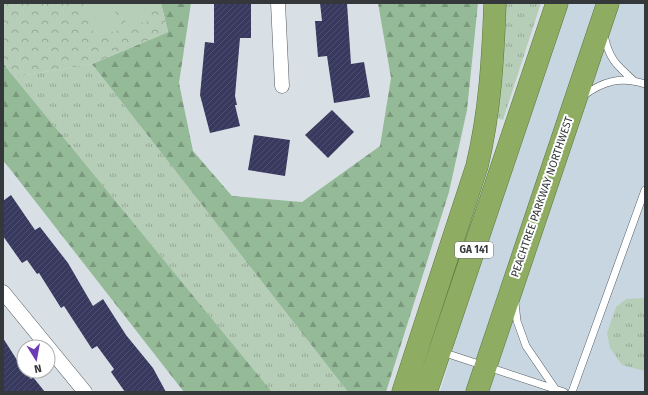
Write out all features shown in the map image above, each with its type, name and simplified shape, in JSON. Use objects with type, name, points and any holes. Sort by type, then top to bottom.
[{"type":"highway","points":[[403,392],[477,166],[485,132],[490,90],[496,3]]},
{"type":"highway","name":"GA 141","points":[[426,392],[557,3]]},
{"type":"highway","name":"PEACHTREE PARKWAY NORTHWEST","points":[[477,392],[605,12]]},
{"type":"street","points":[[278,3],[282,86]]},
{"type":"street","points":[[3,292],[84,392]]},
{"type":"lane","points":[[605,12],[607,47],[614,63],[632,79],[645,84]]},
{"type":"lane","points":[[575,102],[593,89],[615,80],[632,79]]},
{"type":"lane","points":[[572,392],[645,190]]},
{"type":"lane","points":[[514,280],[516,316],[526,346],[557,391]]},
{"type":"lane","points":[[440,351],[557,391]]},
{"type":"shaded area","points":[[569,3],[645,3],[645,392],[440,392],[496,211]]},
{"type":"green space","points":[[3,3],[161,3],[168,32],[92,64],[14,77],[3,63]]},
{"type":"green space","points":[[86,3],[113,3],[120,30],[94,36]]},
{"type":"green space","points":[[121,3],[148,3],[152,20],[127,27]]},
{"type":"green space","points":[[161,3],[191,3],[179,83],[193,151],[232,196],[302,202],[380,146],[391,78],[378,3],[478,3],[467,110],[449,192],[386,392],[348,392],[92,64],[168,32]]},
{"type":"green space","points":[[502,3],[541,3],[503,120],[495,117]]},
{"type":"green space","points":[[3,63],[272,392],[184,392],[3,160]]},
{"type":"green space","points":[[92,64],[348,392],[272,392],[14,77]]},
{"type":"green space","points":[[645,298],[645,371],[622,365],[610,348],[607,333],[616,307],[626,299]]},
{"type":"building","points":[[214,3],[251,3],[251,38],[240,38],[235,96],[237,105],[235,105],[240,126],[210,133],[200,95],[205,42],[214,43]]},
{"type":"building","points":[[320,3],[347,3],[351,64],[364,62],[370,97],[334,103],[327,56],[318,57],[315,21],[322,21]]},
{"type":"building","points":[[332,110],[354,132],[328,158],[305,135]]},
{"type":"building","points":[[254,135],[290,140],[285,176],[248,170]]},
{"type":"building","points":[[11,195],[35,230],[40,227],[68,263],[93,306],[103,299],[126,335],[153,368],[166,392],[125,392],[111,372],[114,369],[97,346],[92,349],[64,306],[61,308],[39,273],[37,274],[27,260],[22,263],[3,236],[3,201]]},
{"type":"building","points":[[3,338],[16,358],[16,379],[35,379],[45,392],[3,392]]}]
